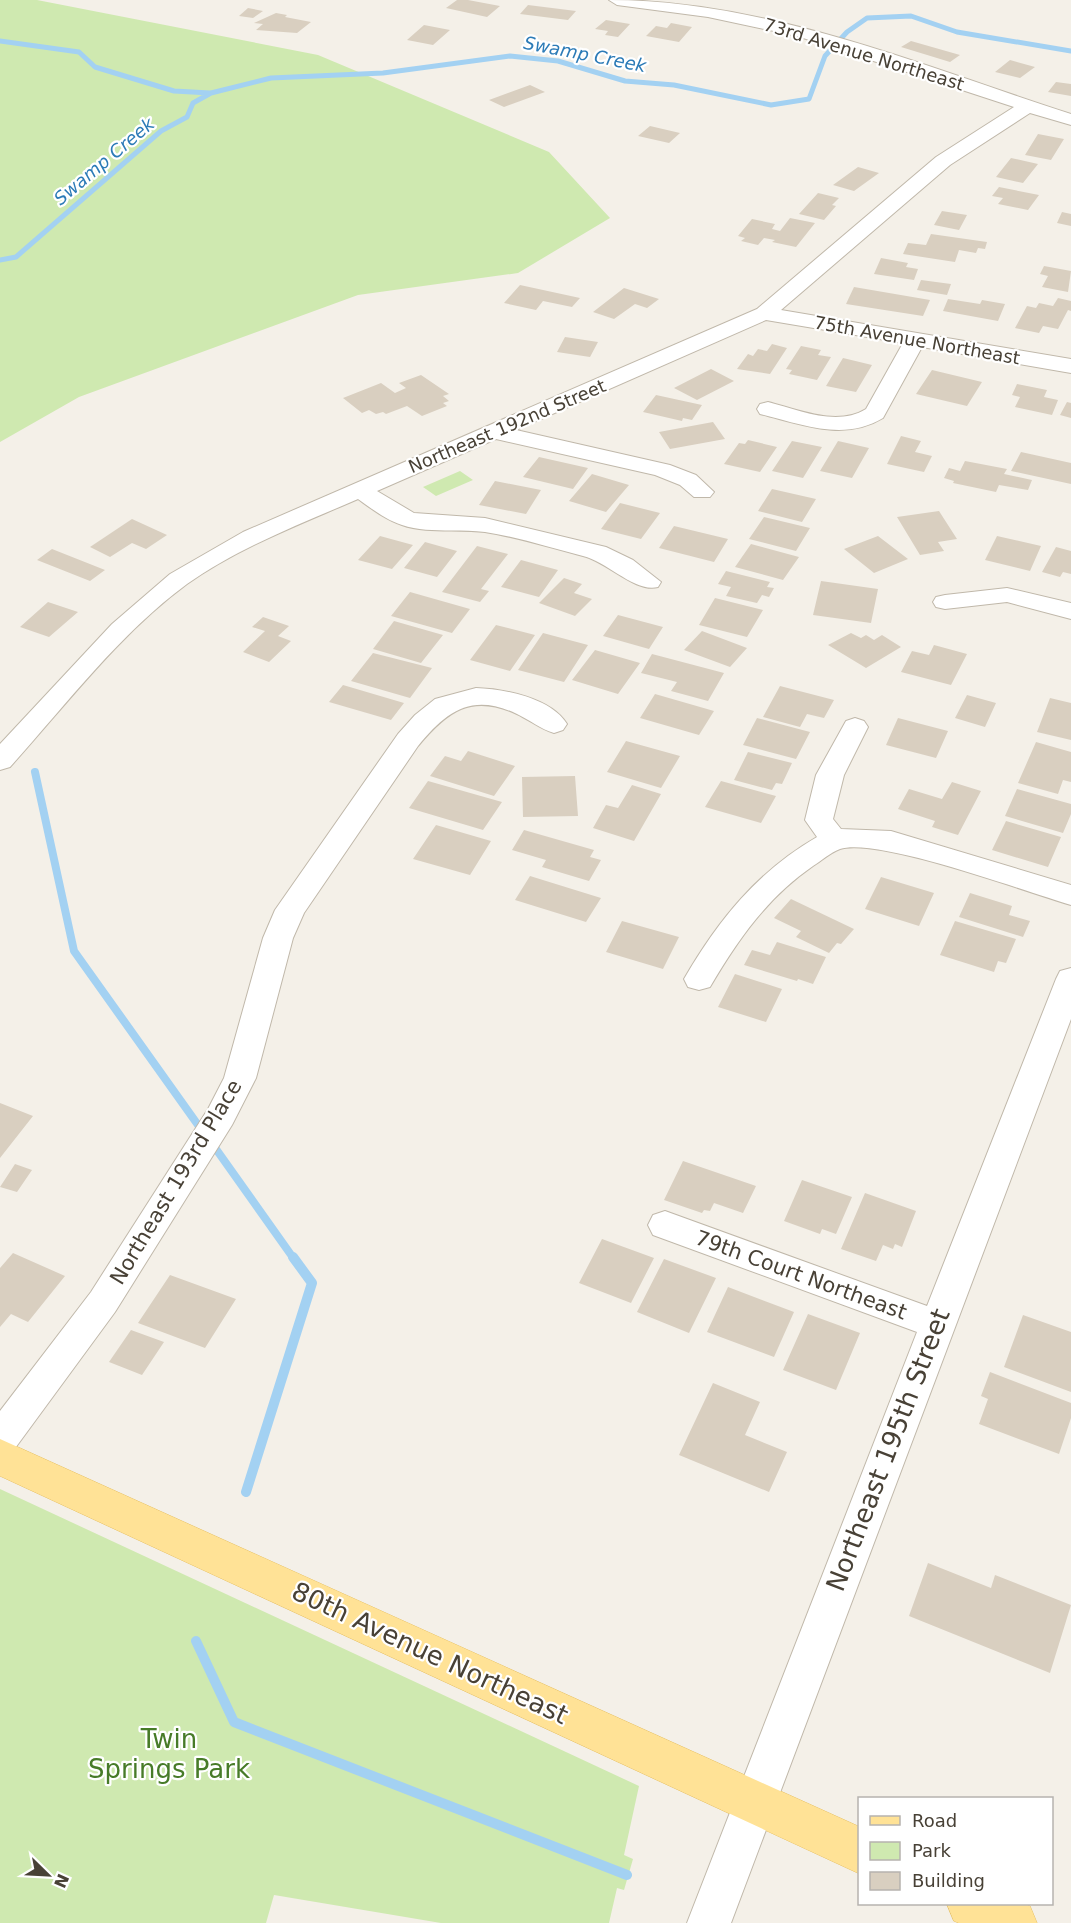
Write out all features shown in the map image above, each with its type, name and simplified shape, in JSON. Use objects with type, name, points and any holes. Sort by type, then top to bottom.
[{"type":"main road","name":"80th Avenue Northeast","points":[[0,1457],[858,1850]]},
{"type":"main road","points":[[973,1905],[1013,1923]]},
{"type":"street","name":"73rd Avenue Northeast","points":[[617,0],[757,21],[821,38],[1071,120]]},
{"type":"street","name":"Northeast 192nd Street","points":[[0,761],[121,630],[179,579],[252,537],[764,313],[799,286],[943,161],[1028,106]]},
{"type":"street","name":"75th Avenue Northeast","points":[[764,313],[1071,366]]},
{"type":"street","points":[[768,409],[836,423],[867,420],[875,413],[916,339]]},
{"type":"street","points":[[496,432],[662,470],[688,480],[702,492]]},
{"type":"street","points":[[360,489],[387,509],[409,520],[485,525],[597,552],[624,565],[649,582]]},
{"type":"street","points":[[945,602],[1007,595],[1071,610]]},
{"type":"street","name":"Northeast 193rd Place","points":[[0,1440],[104,1302],[221,1116],[240,1078],[278,938],[290,910],[408,740],[430,715],[452,701],[479,696],[499,697],[531,708],[554,724]]},
{"type":"street","points":[[834,840],[819,820],[830,775],[855,727]]},
{"type":"street","points":[[699,980],[737,918],[754,899],[789,868],[834,840],[868,838],[891,841],[1071,895]]},
{"type":"street","name":"Northeast 195th Street","points":[[709,1923],[936,1324],[1071,979]]},
{"type":"street","name":"79th Court Northeast","points":[[665,1225],[936,1324]]},
{"type":"green space","points":[[0,0],[37,0],[318,55],[549,152],[610,218],[518,273],[358,295],[79,397],[0,442]]},
{"type":"green space","points":[[460,471],[473,480],[436,496],[423,487]]},
{"type":"green space","name":"Twin Springs Park","points":[[0,1489],[639,1786],[624,1855],[633,1859],[624,1890],[617,1888],[609,1923],[441,1923],[274,1895],[266,1923],[0,1923]]},
{"type":"building","points":[[457,0],[500,6],[487,17],[446,8]]},
{"type":"building","points":[[528,5],[576,11],[568,20],[520,14]]},
{"type":"building","points":[[248,8],[263,11],[253,18],[239,16]]},
{"type":"building","points":[[276,13],[311,22],[297,33],[256,30],[263,24],[254,23]]},
{"type":"building","points":[[606,20],[630,24],[618,37],[605,35],[608,31],[595,29]]},
{"type":"building","points":[[671,23],[692,27],[679,42],[646,36],[656,26],[667,28]]},
{"type":"building","points":[[424,25],[450,30],[433,45],[407,40]]},
{"type":"building","points":[[911,41],[960,55],[950,62],[901,47]]},
{"type":"building","points":[[1010,60],[1035,67],[1020,78],[995,72]]},
{"type":"building","points":[[1056,82],[1071,84],[1071,96],[1048,92]]},
{"type":"building","points":[[530,85],[545,92],[504,107],[489,100]]},
{"type":"building","points":[[650,126],[680,133],[669,143],[638,136]]},
{"type":"building","points":[[1038,134],[1064,139],[1051,160],[1025,155]]},
{"type":"building","points":[[1011,158],[1038,164],[1023,183],[996,177]]},
{"type":"building","points":[[858,167],[879,173],[854,191],[833,185]]},
{"type":"building","points":[[999,187],[1039,195],[1028,210],[998,204],[1003,198],[992,196]]},
{"type":"building","points":[[818,193],[839,198],[832,205],[836,206],[824,220],[799,214]]},
{"type":"building","points":[[942,211],[967,215],[959,230],[934,225]]},
{"type":"building","points":[[1062,212],[1071,214],[1071,226],[1057,223]]},
{"type":"building","points":[[790,218],[815,223],[796,247],[764,238],[758,245],[741,241],[745,238],[738,236],[752,219],[775,224],[772,229],[780,231]]},
{"type":"building","points":[[931,234],[987,242],[985,249],[978,248],[976,253],[959,250],[955,262],[903,254],[908,243],[926,245]]},
{"type":"building","points":[[881,258],[908,263],[906,267],[918,269],[914,280],[874,274]]},
{"type":"building","points":[[1044,266],[1071,271],[1068,292],[1042,287],[1048,276],[1040,274]]},
{"type":"building","points":[[921,280],[951,284],[947,295],[917,290]]},
{"type":"building","points":[[520,285],[580,298],[572,307],[543,301],[536,310],[504,303]]},
{"type":"building","points":[[854,287],[930,300],[923,316],[846,304]]},
{"type":"building","points":[[624,288],[659,299],[647,308],[635,304],[614,319],[593,312]]},
{"type":"building","points":[[1058,298],[1071,301],[1071,311],[1068,310],[1058,329],[1043,326],[1039,333],[1015,328],[1027,306],[1036,308],[1039,303],[1053,306]]},
{"type":"building","points":[[948,299],[980,304],[982,300],[1005,304],[998,321],[943,311]]},
{"type":"building","points":[[565,337],[598,342],[590,357],[557,352]]},
{"type":"building","points":[[772,344],[787,348],[770,374],[737,369],[748,354],[753,356],[758,349],[767,351]]},
{"type":"building","points":[[801,346],[821,350],[818,355],[831,357],[817,380],[789,374],[792,370],[786,369]]},
{"type":"building","points":[[843,358],[872,365],[856,392],[826,386]]},
{"type":"building","points":[[711,369],[734,381],[697,400],[674,388]]},
{"type":"building","points":[[932,370],[982,382],[967,406],[916,394]]},
{"type":"building","points":[[421,375],[449,394],[443,396],[449,401],[443,403],[447,406],[422,416],[407,406],[386,414],[383,412],[376,414],[369,410],[362,413],[343,398],[381,383],[395,393],[406,388],[399,383]]},
{"type":"building","points":[[1017,384],[1047,390],[1044,397],[1058,400],[1052,415],[1015,407],[1020,397],[1012,395]]},
{"type":"building","points":[[656,395],[702,405],[692,420],[683,418],[682,421],[643,412]]},
{"type":"building","points":[[1067,402],[1071,403],[1071,418],[1060,415]]},
{"type":"building","points":[[713,422],[725,439],[670,449],[659,432]]},
{"type":"building","points":[[901,436],[921,441],[915,452],[932,456],[924,472],[887,464]]},
{"type":"building","points":[[748,440],[777,447],[760,472],[724,464],[739,443],[745,444]]},
{"type":"building","points":[[792,441],[822,447],[803,478],[772,471]]},
{"type":"building","points":[[838,441],[869,448],[852,478],[820,471]]},
{"type":"building","points":[[1021,452],[1071,463],[1071,484],[1011,471]]},
{"type":"building","points":[[539,457],[588,468],[573,489],[523,477]]},
{"type":"building","points":[[965,461],[1007,469],[1004,474],[1032,480],[1028,490],[999,485],[996,492],[953,483],[954,481],[944,478],[949,468],[960,471]]},
{"type":"building","points":[[592,474],[629,485],[606,512],[569,501]]},
{"type":"building","points":[[495,481],[541,490],[526,514],[479,505]]},
{"type":"building","points":[[772,489],[816,499],[802,522],[758,511]]},
{"type":"building","points":[[620,503],[660,513],[641,539],[601,529]]},
{"type":"building","points":[[939,511],[957,539],[938,542],[944,551],[920,555],[897,517]]},
{"type":"building","points":[[764,517],[810,528],[796,551],[749,539]]},
{"type":"building","points":[[132,519],[167,535],[146,549],[132,543],[110,557],[90,547]]},
{"type":"building","points":[[674,526],[728,539],[714,562],[659,548]]},
{"type":"building","points":[[380,536],[413,545],[392,569],[358,560]]},
{"type":"building","points":[[878,536],[908,559],[874,573],[844,549]]},
{"type":"building","points":[[997,536],[1041,546],[1030,571],[985,560]]},
{"type":"building","points":[[425,542],[457,551],[437,577],[404,568]]},
{"type":"building","points":[[751,544],[799,557],[783,580],[735,567]]},
{"type":"building","points":[[477,546],[508,554],[481,589],[489,591],[480,602],[442,592]]},
{"type":"building","points":[[1056,547],[1071,551],[1071,574],[1063,572],[1060,577],[1042,572]]},
{"type":"building","points":[[52,549],[105,570],[90,581],[37,560]]},
{"type":"building","points":[[521,560],[558,570],[539,597],[501,587]]},
{"type":"building","points":[[726,571],[770,582],[767,587],[774,588],[769,597],[762,595],[757,603],[726,596],[731,587],[718,584]]},
{"type":"building","points":[[564,578],[582,584],[574,593],[592,599],[575,616],[539,603]]},
{"type":"building","points":[[821,581],[878,589],[871,623],[813,615]]},
{"type":"building","points":[[410,592],[470,609],[452,633],[391,616]]},
{"type":"building","points":[[715,598],[763,610],[747,637],[699,625]]},
{"type":"building","points":[[48,602],[78,612],[49,637],[20,627]]},
{"type":"building","points":[[618,615],[663,627],[649,649],[603,636]]},
{"type":"building","points":[[263,617],[289,626],[278,636],[291,641],[269,662],[243,652],[265,631],[252,627]]},
{"type":"building","points":[[394,621],[443,635],[421,663],[373,649]]},
{"type":"building","points":[[496,625],[535,635],[510,671],[470,660]]},
{"type":"building","points":[[702,631],[747,648],[730,667],[684,650]]},
{"type":"building","points":[[543,633],[588,645],[564,682],[518,670]]},
{"type":"building","points":[[851,633],[861,638],[866,635],[874,640],[882,635],[901,647],[866,668],[828,645]]},
{"type":"building","points":[[934,645],[967,654],[951,685],[901,672],[912,651],[929,655]]},
{"type":"building","points":[[595,650],[640,663],[618,694],[572,680]]},
{"type":"building","points":[[373,653],[432,668],[410,698],[351,681]]},
{"type":"building","points":[[652,654],[724,673],[708,701],[671,691],[677,682],[641,673]]},
{"type":"building","points":[[343,685],[404,703],[391,720],[329,702]]},
{"type":"building","points":[[780,686],[834,700],[824,718],[807,714],[800,727],[763,717]]},
{"type":"building","points":[[655,694],[714,711],[699,735],[640,718]]},
{"type":"building","points":[[967,695],[996,703],[985,727],[955,718]]},
{"type":"building","points":[[1050,698],[1071,703],[1071,740],[1037,732]]},
{"type":"building","points":[[757,718],[810,732],[796,759],[743,745]]},
{"type":"building","points":[[898,718],[948,731],[936,758],[886,745]]},
{"type":"building","points":[[626,741],[680,756],[661,788],[607,772]]},
{"type":"building","points":[[1036,742],[1071,752],[1071,782],[1063,780],[1058,794],[1018,783]]},
{"type":"building","points":[[468,751],[515,766],[494,796],[430,776],[445,756],[461,761]]},
{"type":"building","points":[[748,752],[792,763],[782,784],[776,783],[772,790],[734,780]]},
{"type":"building","points":[[575,776],[578,816],[523,817],[522,777]]},
{"type":"building","points":[[428,781],[502,802],[483,830],[409,808]]},
{"type":"building","points":[[721,781],[776,796],[761,823],[705,807]]},
{"type":"building","points":[[952,782],[981,791],[958,835],[932,827],[935,821],[898,809],[909,789],[942,799]]},
{"type":"building","points":[[632,785],[661,794],[634,841],[593,828],[606,805],[618,808]]},
{"type":"building","points":[[1017,789],[1071,804],[1071,814],[1063,833],[1005,816]]},
{"type":"building","points":[[1006,821],[1061,837],[1048,867],[992,850]]},
{"type":"building","points":[[436,825],[491,841],[470,875],[413,859]]},
{"type":"building","points":[[524,830],[594,850],[590,857],[601,860],[589,881],[542,867],[546,860],[512,850]]},
{"type":"building","points":[[530,876],[601,898],[586,922],[515,900]]},
{"type":"building","points":[[881,877],[934,893],[919,926],[865,909]]},
{"type":"building","points":[[970,893],[1012,906],[1009,915],[1030,921],[1023,937],[959,917]]},
{"type":"building","points":[[791,899],[854,929],[841,944],[837,943],[829,953],[796,937],[801,931],[774,918]]},
{"type":"building","points":[[622,921],[679,937],[663,969],[606,952]]},
{"type":"building","points":[[955,921],[1016,939],[1006,963],[998,961],[994,972],[940,955]]},
{"type":"building","points":[[777,942],[826,957],[813,984],[744,965],[752,950],[770,955]]},
{"type":"building","points":[[735,974],[782,989],[766,1022],[718,1007]]},
{"type":"building","points":[[0,1103],[33,1116],[0,1158]]},
{"type":"building","points":[[683,1161],[756,1186],[743,1213],[714,1203],[710,1211],[704,1210],[702,1213],[664,1200]]},
{"type":"building","points":[[15,1164],[32,1170],[17,1192],[0,1187]]},
{"type":"building","points":[[802,1180],[852,1197],[836,1234],[822,1229],[820,1234],[784,1221]]},
{"type":"building","points":[[865,1193],[916,1211],[902,1247],[895,1244],[893,1249],[883,1245],[876,1261],[841,1249]]},
{"type":"building","points":[[602,1239],[654,1258],[631,1303],[579,1283]]},
{"type":"building","points":[[13,1253],[65,1276],[28,1322],[11,1314],[0,1327],[0,1268]]},
{"type":"building","points":[[664,1259],[716,1278],[689,1333],[637,1312]]},
{"type":"building","points":[[170,1275],[236,1299],[205,1348],[138,1323]]},
{"type":"building","points":[[728,1287],[794,1312],[774,1357],[707,1332]]},
{"type":"building","points":[[808,1314],[860,1333],[836,1390],[783,1370]]},
{"type":"building","points":[[1023,1315],[1071,1332],[1071,1392],[1004,1367]]},
{"type":"building","points":[[131,1330],[164,1342],[142,1375],[109,1362]]},
{"type":"building","points":[[990,1372],[1071,1403],[1071,1418],[1059,1454],[979,1424],[988,1399],[981,1396]]},
{"type":"building","points":[[713,1383],[760,1402],[745,1435],[787,1452],[769,1492],[679,1455]]},
{"type":"building","points":[[928,1563],[991,1588],[995,1575],[1071,1605],[1050,1673],[909,1616]]},
{"type":"waterway","name":"Swamp Creek","points":[[0,260],[16,257],[161,131],[187,117],[193,103],[211,93],[271,78],[383,73],[510,56],[558,61],[625,81],[674,85],[771,105],[809,99],[825,56],[847,32],[867,18],[911,16],[957,32],[1071,51]]},
{"type":"waterway","points":[[0,41],[79,52],[95,67],[174,91],[210,93]]},
{"type":"waterway","points":[[35,772],[74,951],[203,1132]]},
{"type":"waterway","points":[[211,1142],[294,1259]]},
{"type":"waterway","points":[[246,1492],[312,1283],[293,1257]]},
{"type":"waterway","points":[[196,1641],[234,1722],[627,1875]]}]
